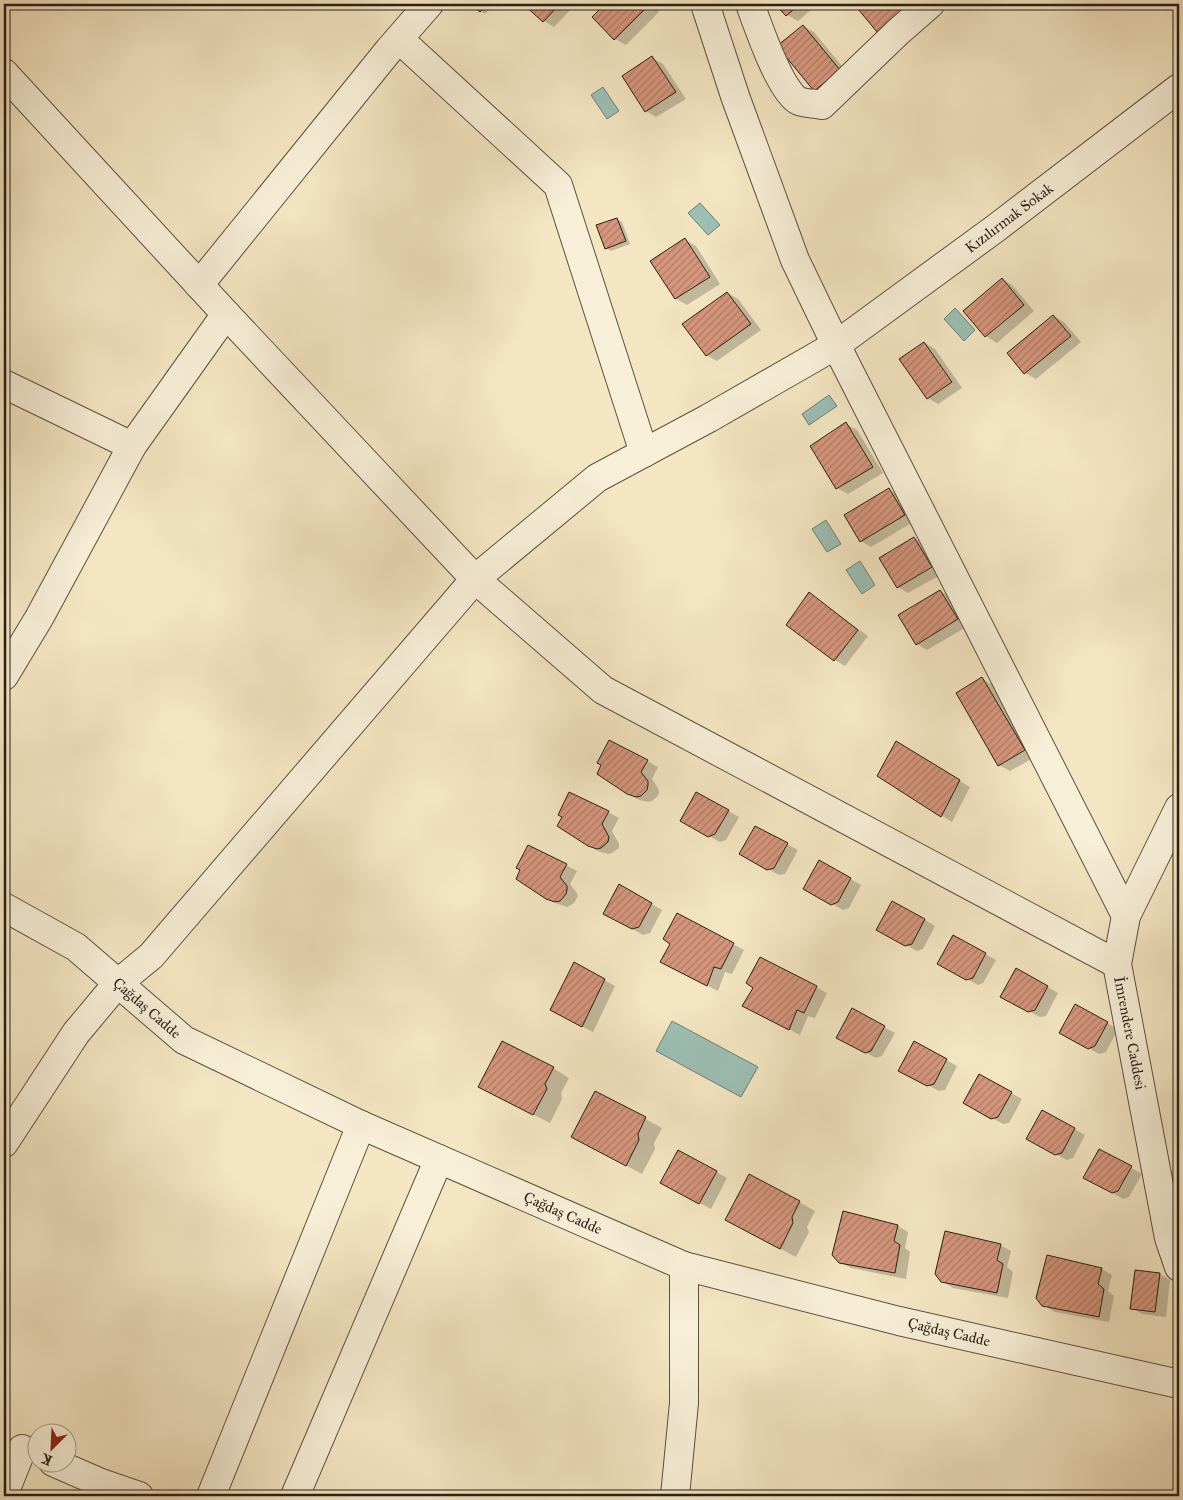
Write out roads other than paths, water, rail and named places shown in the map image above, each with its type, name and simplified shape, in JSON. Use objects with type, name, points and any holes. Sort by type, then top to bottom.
[{"type":"street","points":[[198,285],[398,39],[429,4]]},
{"type":"street","points":[[705,4],[735,96],[795,260],[836,345],[1126,916]]},
{"type":"street","points":[[750,4],[769,55],[784,88],[798,101],[822,104],[930,4]]},
{"type":"street","points":[[398,39],[558,185],[644,453]]},
{"type":"street","points":[[4,73],[198,285],[476,579],[603,690],[1117,964]]},
{"type":"street","name":"Kızılırmak Sokak","points":[[4,1142],[76,1033],[117,984],[151,956],[476,579],[597,478],[709,418],[836,345],[996,228],[1179,88]]},
{"type":"street","points":[[4,676],[13,640],[132,446],[226,314]]},
{"type":"street","points":[[4,384],[132,446]]},
{"type":"street","name":"İmrendere Caddesi","points":[[1179,808],[1126,916],[1117,964],[1169,1238],[1179,1267]]},
{"type":"street","name":"Çağdaş Cadde","points":[[4,907],[76,947],[184,1040],[361,1125],[684,1266],[898,1320],[1179,1384]]},
{"type":"street","points":[[211,1496],[361,1125]]},
{"type":"street","points":[[295,1496],[439,1159]]},
{"type":"street","points":[[675,1496],[684,1403],[684,1266]]},
{"type":"street","points":[[4,1494],[21,1448]]},
{"type":"street","points":[[76,1472],[139,1496]]},
{"type":"water","points":[[603,87],[619,111],[607,119],[591,95]]},
{"type":"water","points":[[700,203],[720,225],[708,235],[688,213]]},
{"type":"water","points":[[955,308],[975,330],[964,341],[944,319]]},
{"type":"water","points":[[829,395],[837,406],[809,425],[802,414]]},
{"type":"water","points":[[826,520],[841,544],[827,552],[812,529]]},
{"type":"water","points":[[860,561],[875,585],[862,594],[846,570]]},
{"type":"water","points":[[672,1021],[758,1067],[741,1097],[656,1051]]}]
